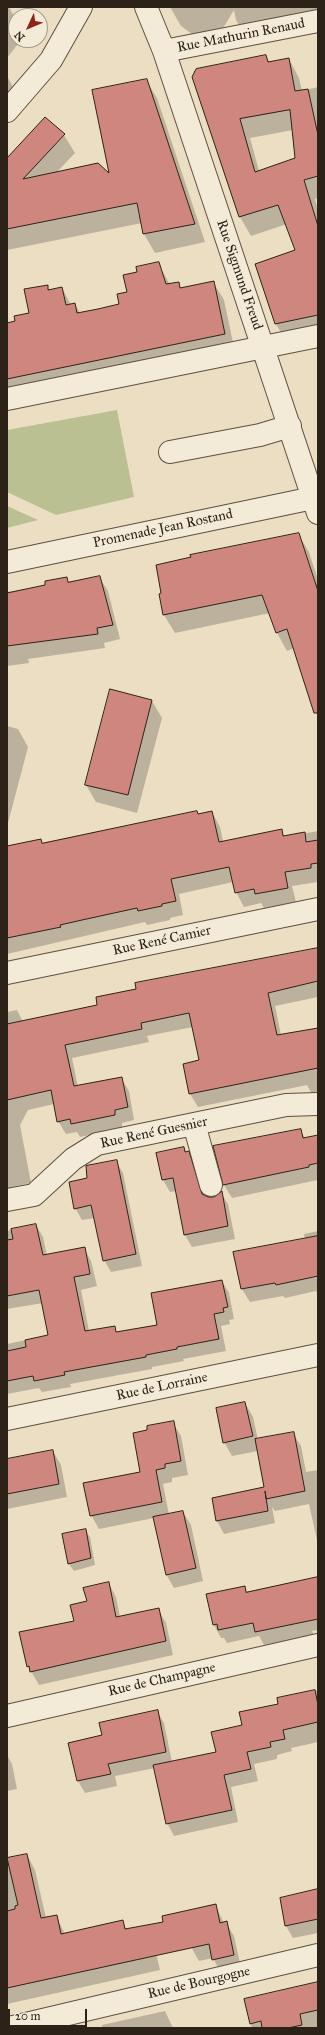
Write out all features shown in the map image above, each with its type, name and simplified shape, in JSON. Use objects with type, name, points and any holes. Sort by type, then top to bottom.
[{"type":"street","name":"Rue Sigmund Freud","points":[[146,7],[164,51],[316,503]]},
{"type":"street","points":[[7,111],[51,60],[77,10]]},
{"type":"street","name":"Rue Mathurin Renaud","points":[[164,51],[318,21]]},
{"type":"street","points":[[7,399],[318,336]]},
{"type":"street","points":[[170,452],[260,435],[290,426]]},
{"type":"street","name":"Promenade Jean Rostand","points":[[7,562],[316,503]]},
{"type":"street","name":"Rue René Camier","points":[[7,973],[318,909]]},
{"type":"street","name":"Rue René Guesnier","points":[[7,1200],[34,1195],[72,1158],[97,1144],[286,1105],[318,1104]]},
{"type":"street","points":[[194,1124],[211,1185]]},
{"type":"street","name":"Rue de Lorraine","points":[[7,1419],[318,1356]]},
{"type":"street","name":"Rue de Champagne","points":[[7,1716],[318,1645]]},
{"type":"street","name":"Rue de Bourgogne","points":[[9,2028],[318,1955]]},
{"type":"green space","points":[[117,410],[134,497],[56,515],[7,492],[7,430]]},
{"type":"green space","points":[[7,506],[38,520],[7,528]]},
{"type":"building","points":[[266,55],[268,62],[289,58],[295,91],[308,89],[318,135],[318,176],[304,180],[318,226],[318,315],[275,324],[255,264],[295,250],[278,205],[239,217],[192,77],[196,69]],"holes":[[[290,110],[295,158],[255,172],[240,119]]]},
{"type":"building","points":[[147,79],[195,224],[143,234],[137,203],[7,229],[7,158],[45,117],[65,134],[23,179],[98,163],[109,173],[92,90]]},
{"type":"building","points":[[159,262],[166,284],[179,282],[180,288],[214,281],[225,334],[7,379],[7,323],[15,321],[14,316],[29,313],[24,289],[48,285],[48,290],[62,287],[66,305],[75,303],[77,313],[98,309],[119,304],[117,294],[127,292],[123,275],[137,272],[136,267]]},
{"type":"building","points":[[299,533],[318,591],[318,713],[314,713],[287,629],[276,633],[262,595],[163,615],[159,594],[161,593],[156,565],[191,557],[190,555]]},
{"type":"building","points":[[100,576],[113,625],[97,628],[98,634],[7,646],[7,593],[45,585],[45,581],[67,577],[68,582]]},
{"type":"building","points":[[110,689],[152,700],[128,795],[85,785]]},
{"type":"building","points":[[197,811],[198,814],[212,811],[219,842],[282,829],[283,836],[305,832],[306,842],[318,840],[318,863],[311,864],[311,868],[285,872],[288,888],[255,894],[254,889],[235,893],[229,867],[171,879],[176,901],[162,904],[162,906],[138,911],[137,908],[60,925],[61,927],[7,938],[7,846],[41,839],[42,843]]},
{"type":"building","points":[[318,948],[318,981],[268,993],[277,1035],[318,1028],[318,1068],[189,1094],[183,1064],[199,1060],[189,1013],[141,1023],[142,1029],[65,1045],[74,1086],[122,1077],[128,1107],[115,1110],[115,1115],[71,1124],[70,1119],[57,1122],[51,1090],[7,1100],[7,1024],[97,1005],[96,997],[136,989],[135,983]]},
{"type":"building","points":[[301,1129],[303,1138],[318,1135],[318,1163],[309,1165],[309,1167],[223,1185],[213,1146]]},
{"type":"building","points":[[184,1147],[185,1152],[189,1151],[202,1194],[208,1197],[214,1197],[222,1191],[228,1226],[184,1235],[173,1178],[162,1180],[156,1153]]},
{"type":"building","points":[[117,1160],[136,1254],[103,1261],[91,1205],[74,1209],[69,1182],[87,1178],[86,1166]]},
{"type":"building","points":[[36,1224],[43,1255],[85,1247],[90,1274],[74,1277],[85,1331],[115,1326],[116,1332],[157,1325],[151,1293],[222,1280],[228,1307],[223,1308],[224,1312],[214,1314],[219,1339],[177,1347],[177,1349],[146,1355],[146,1357],[64,1372],[65,1375],[34,1381],[33,1376],[7,1381],[7,1351],[26,1347],[25,1340],[48,1335],[39,1290],[7,1296],[7,1240],[13,1239],[11,1229]]},
{"type":"building","points":[[318,1236],[318,1276],[276,1285],[275,1283],[241,1289],[233,1252]]},
{"type":"building","points":[[245,1402],[253,1436],[223,1443],[216,1408]]},
{"type":"building","points":[[174,1421],[181,1461],[165,1464],[165,1468],[156,1470],[162,1502],[90,1516],[83,1483],[140,1472],[133,1433],[147,1430],[147,1426]]},
{"type":"building","points":[[294,1432],[305,1491],[266,1499],[268,1511],[216,1521],[212,1498],[264,1487],[255,1439]]},
{"type":"building","points":[[53,1450],[59,1484],[7,1494],[7,1459]]},
{"type":"building","points":[[183,1511],[196,1568],[166,1575],[153,1517]]},
{"type":"building","points":[[86,1529],[91,1558],[68,1564],[62,1534]]},
{"type":"building","points":[[318,1577],[318,1619],[255,1632],[253,1623],[218,1630],[217,1624],[213,1625],[206,1594],[245,1586],[246,1592]]},
{"type":"building","points":[[109,1582],[116,1617],[159,1608],[166,1641],[30,1672],[29,1666],[27,1667],[19,1632],[74,1621],[70,1605],[87,1601],[83,1588]]},
{"type":"building","points":[[315,1690],[318,1705],[318,1722],[283,1730],[285,1739],[270,1742],[271,1747],[247,1752],[251,1769],[224,1775],[232,1810],[166,1824],[153,1765],[216,1752],[211,1732],[242,1725],[239,1712],[278,1704],[277,1698]]},
{"type":"building","points":[[158,1710],[166,1752],[108,1764],[111,1774],[77,1781],[68,1743],[102,1735],[99,1723]]},
{"type":"building","points":[[27,1854],[41,1918],[57,1915],[61,1934],[123,1920],[125,1929],[163,1922],[162,1916],[216,1904],[220,1923],[227,1921],[234,1955],[212,1960],[209,1944],[7,1988],[7,1911],[15,1909],[15,1906],[18,1905],[7,1858]]},
{"type":"building","points":[[318,1889],[318,1919],[285,1926],[280,1898]]},
{"type":"building","points":[[318,1982],[318,2010],[300,2014],[302,2025],[288,2028],[262,2028],[261,2021],[250,2024],[244,1999]]}]
